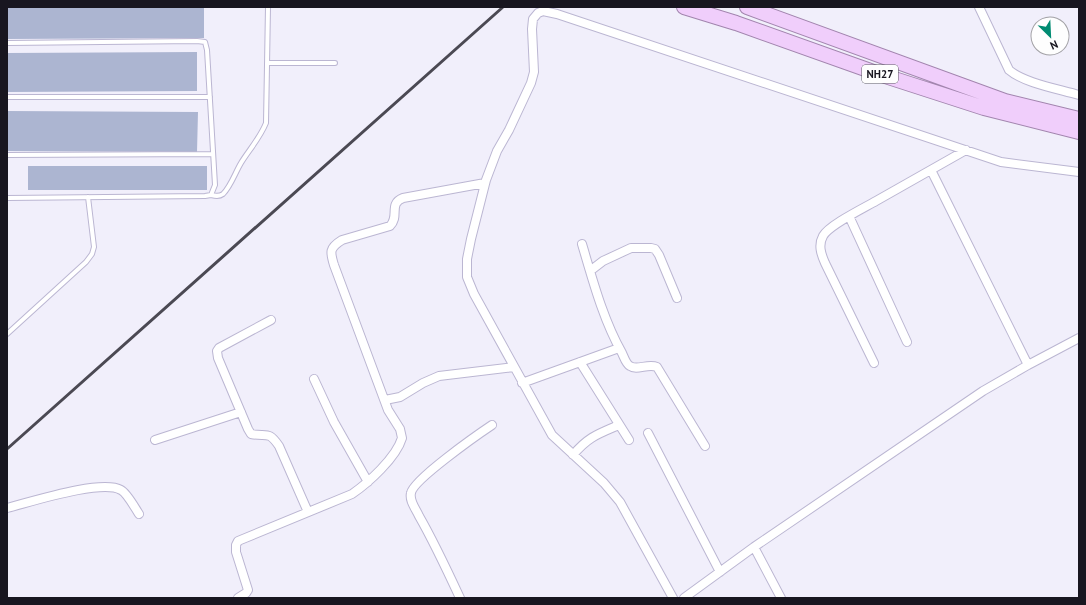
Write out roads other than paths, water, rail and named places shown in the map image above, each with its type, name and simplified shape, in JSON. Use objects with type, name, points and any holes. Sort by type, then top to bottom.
[{"type":"highway","name":"NH27","points":[[684,7],[736,23],[882,75],[984,108],[1079,132]]},
{"type":"highway","name":"NH27","points":[[747,7],[1005,101],[1079,120]]},
{"type":"street","points":[[979,7],[1009,70],[1014,74],[1028,80],[1079,95]]},
{"type":"street","points":[[673,598],[620,502],[604,483],[552,435],[474,294],[467,277],[467,259],[485,183],[496,151],[509,130],[531,83],[534,72],[533,19],[543,11],[558,14],[1001,162],[1079,172]]},
{"type":"street","points":[[874,363],[821,253],[823,236],[827,231],[849,216],[966,150]]},
{"type":"street","points":[[931,170],[1028,365]]},
{"type":"street","points":[[238,598],[248,590],[236,552],[236,545],[238,541],[352,494],[376,474],[394,453],[402,438],[400,430],[388,410],[334,265],[331,254],[332,248],[335,244],[342,240],[390,226],[393,223],[395,205],[397,201],[403,198],[485,183]]},
{"type":"street","points":[[849,216],[907,342]]},
{"type":"street","points":[[582,244],[600,304],[619,348],[630,366],[636,368],[653,365],[657,367],[705,446]]},
{"type":"street","points":[[590,271],[603,261],[631,248],[655,249],[677,298]]},
{"type":"street","points":[[271,320],[219,348],[217,351],[218,358],[248,429],[251,434],[268,435],[276,442],[308,512]]},
{"type":"street","points":[[684,598],[754,547],[983,391],[1079,338]]},
{"type":"street","points":[[522,383],[619,348]]},
{"type":"street","points":[[580,362],[629,440]]},
{"type":"street","points":[[385,400],[400,397],[422,383],[439,376],[514,367]]},
{"type":"street","points":[[314,379],[334,422],[368,482]]},
{"type":"street","points":[[155,440],[241,412]]},
{"type":"street","points":[[460,598],[435,543],[414,507],[410,498],[411,492],[420,479],[492,425]]},
{"type":"street","points":[[573,455],[582,444],[591,438],[619,425]]},
{"type":"street","points":[[648,433],[720,572]]},
{"type":"street","points":[[7,508],[84,489],[114,487],[123,490],[139,514]]},
{"type":"street","points":[[754,547],[781,598]]},
{"type":"lane","points":[[7,198],[222,195],[240,164],[263,130],[267,117],[268,7]]},
{"type":"lane","points":[[7,43],[205,42],[207,50],[215,185],[211,195]]},
{"type":"lane","points":[[267,63],[335,64]]},
{"type":"lane","points":[[7,97],[210,97]]},
{"type":"lane","points":[[7,155],[213,154]]},
{"type":"lane","points":[[7,334],[86,262],[92,254],[94,247],[88,197]]},
{"type":"railway","points":[[7,449],[503,7]]}]
